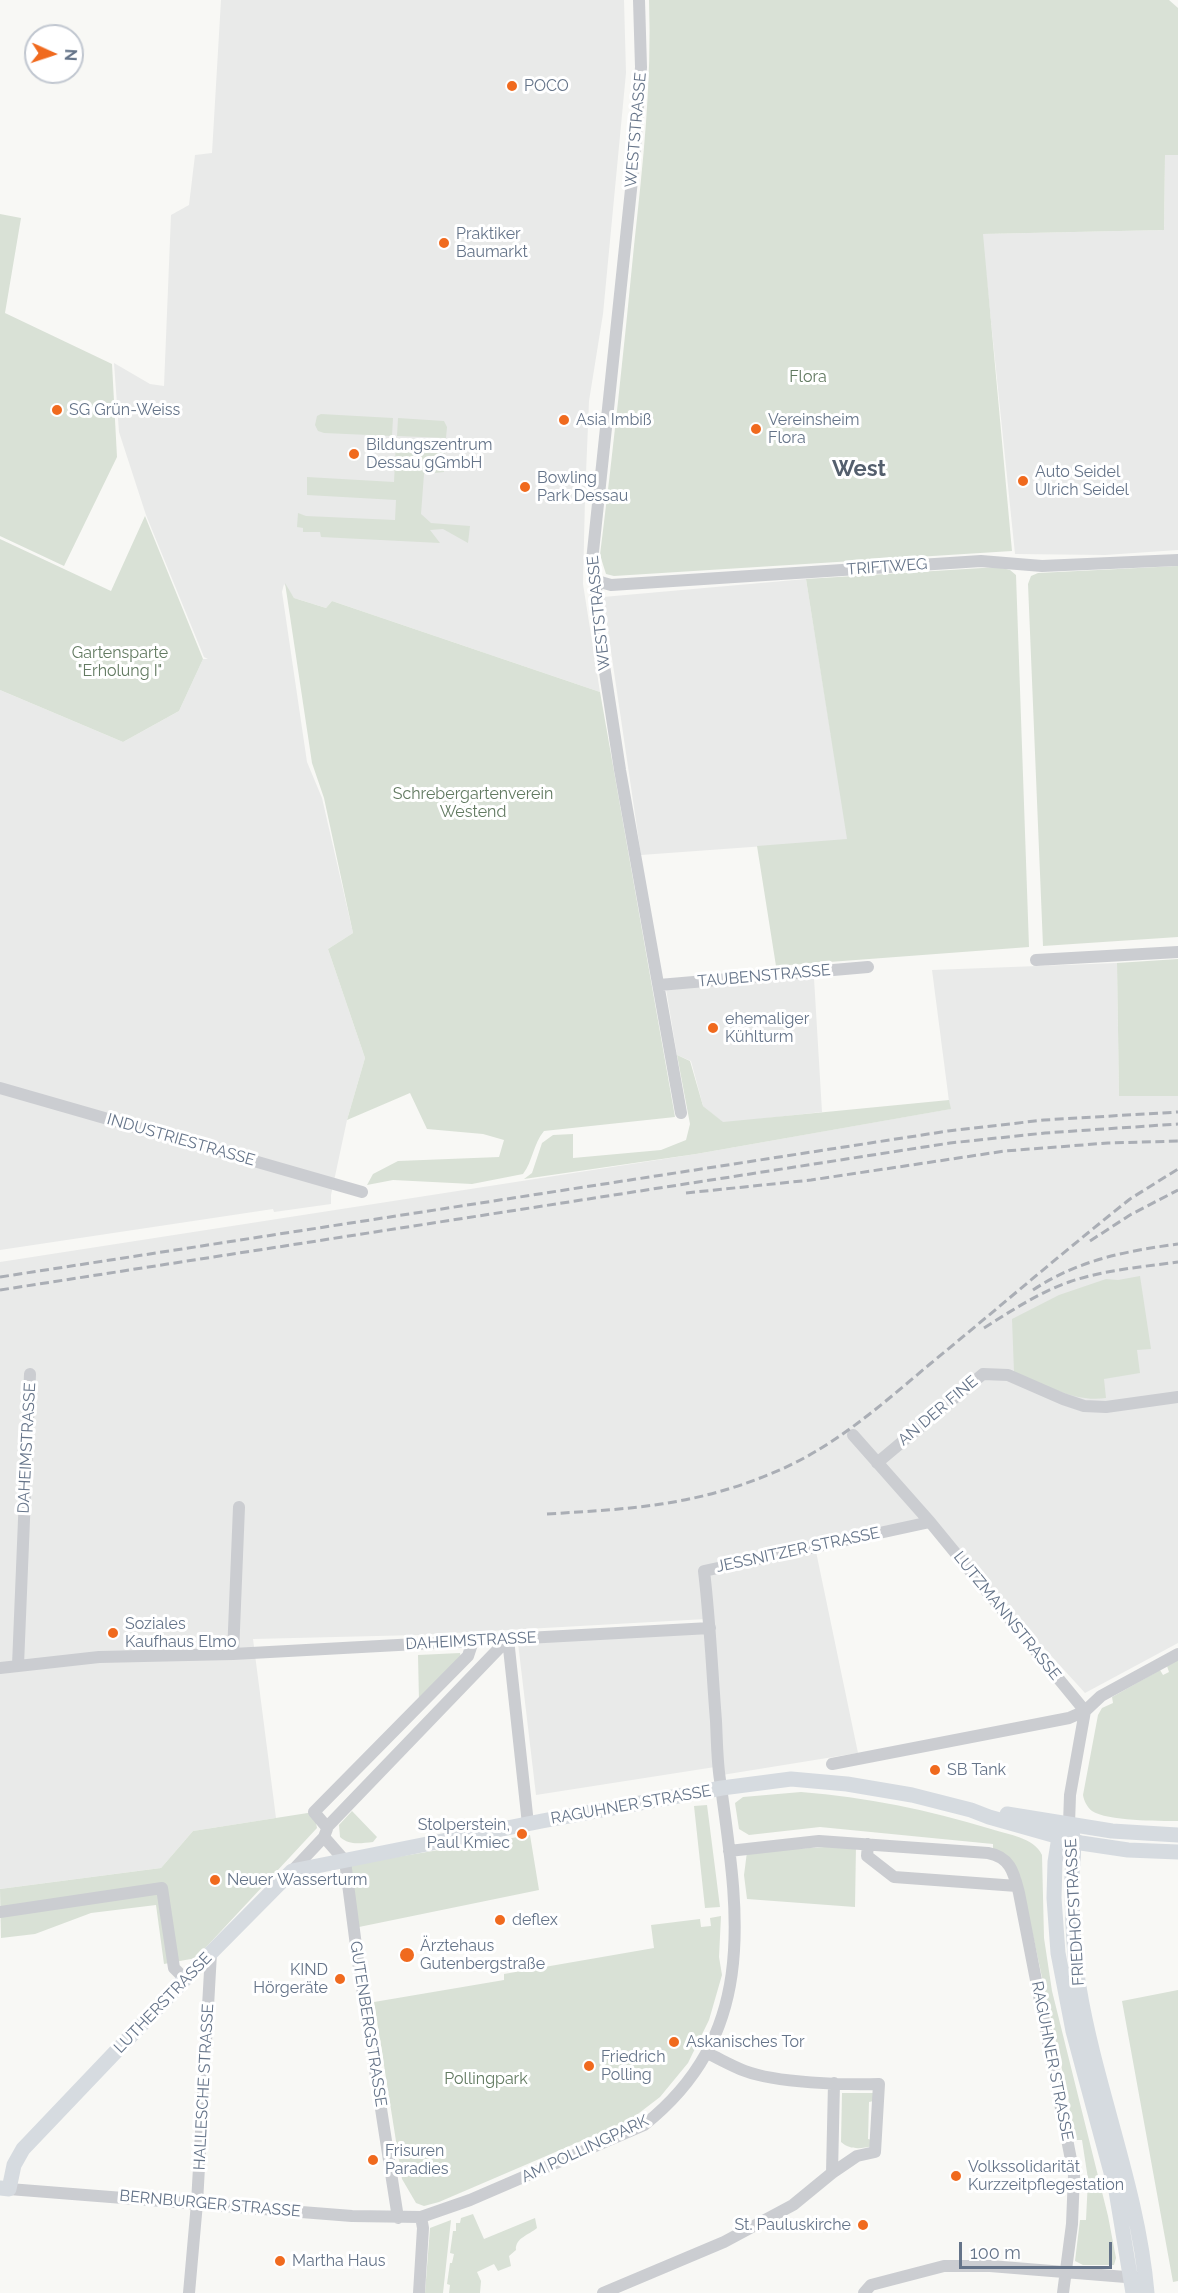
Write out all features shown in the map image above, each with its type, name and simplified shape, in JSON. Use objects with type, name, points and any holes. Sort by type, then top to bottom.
[{"type":"main road","name":"RAGUHNER STRASSE","points":[[292,1871],[528,1824],[722,1788],[784,1779],[889,1791],[971,1810],[1074,1841],[1128,1850],[1178,1852]]},
{"type":"main road","name":"RAGUHNER STRASSE","points":[[971,1810],[1131,1833],[1178,1835]]},
{"type":"main road","name":"FRIEDHOFSTRASSE","points":[[1069,1824],[1059,1838],[1055,1862],[1056,1930],[1063,1986],[1140,2286]]},
{"type":"main road","name":"FRIEDHOFSTRASSE","points":[[1069,1824],[1074,1841],[1072,1905],[1078,1984],[1130,2186],[1140,2286]]},
{"type":"main road","name":"LUTHERSTRASSE","points":[[5,2188],[23,2150],[185,1979],[292,1871]]},
{"type":"street","name":"WESTSTRASSE","points":[[639,0],[641,66],[634,161],[592,570],[597,581],[595,607],[618,758],[681,1113]]},
{"type":"street","name":"TRIFTWEG","points":[[597,581],[611,585],[981,561],[1042,566],[1178,560]]},
{"type":"street","points":[[1036,960],[1178,952]]},
{"type":"street","name":"TAUBENSTRASSE","points":[[659,985],[868,967]]},
{"type":"street","name":"INDUSTRIESTRASSE","points":[[0,1088],[362,1192]]},
{"type":"street","name":"DAHEIMSTRASSE","points":[[18,1665],[30,1374]]},
{"type":"street","name":"AN DER FINE","points":[[876,1462],[983,1374],[1008,1375],[1084,1406],[1106,1407],[1178,1397]]},
{"type":"street","name":"LUTZMANNSTRASSE","points":[[853,1435],[930,1522],[1085,1711]]},
{"type":"street","points":[[233,1654],[239,1507]]},
{"type":"street","name":"JESSNITZER STRASSE","points":[[722,1788],[704,1571],[930,1522]]},
{"type":"street","name":"DAHEIMSTRASSE","points":[[0,1668],[128,1656],[233,1654],[710,1629]]},
{"type":"street","points":[[508,1639],[528,1824]]},
{"type":"street","name":"LUTHERSTRASSE","points":[[292,1871],[508,1639]]},
{"type":"street","points":[[345,1861],[327,1831],[326,1825],[315,1812],[468,1656],[472,1641]]},
{"type":"street","points":[[832,1764],[1069,1718],[1085,1711],[1101,1696],[1178,1654]]},
{"type":"street","points":[[1069,1824],[1070,1795],[1085,1711]]},
{"type":"street","name":"AM POLLINGPARK","points":[[421,2217],[470,2200],[644,2125],[661,2111],[682,2087],[707,2053],[722,2019],[732,1977],[736,1912],[722,1788]]},
{"type":"street","name":"RAGUHNER STRASSE","points":[[729,1851],[819,1841],[997,1855],[1009,1863],[1017,1886],[1043,2008],[1052,2067],[1074,2175],[1074,2206],[1066,2274]]},
{"type":"street","points":[[868,1844],[867,1856],[894,1876],[1017,1886]]},
{"type":"street","name":"GUTENBERGSTRASSE","points":[[345,1861],[398,2218]]},
{"type":"street","points":[[0,1912],[162,1888],[174,1968],[185,1979]]},
{"type":"street","name":"HALLESCHE STRASSE","points":[[189,2293],[198,2203],[211,1953]]},
{"type":"street","points":[[603,2293],[724,2242],[793,2205],[832,2173],[863,2153],[875,2152],[879,2084],[834,2083],[747,2072],[707,2053]]},
{"type":"street","points":[[832,2173],[834,2083]]},
{"type":"street","name":"BERNBURGER STRASSE","points":[[5,2188],[398,2218],[421,2217]]},
{"type":"street","points":[[419,2293],[423,2228],[421,2217]]},
{"type":"street","points":[[864,2293],[871,2285],[944,2266],[990,2266],[1066,2274],[1140,2286]]},
{"type":"street","points":[[1063,2293],[1066,2274]]},
{"type":"shaded area","points":[[221,0],[624,0],[626,73],[603,314],[589,401],[585,498],[583,584],[600,692],[332,601],[326,608],[294,598],[284,584],[282,592],[307,762],[322,798],[353,933],[328,949],[365,1058],[347,1120],[331,1204],[274,1212],[273,1209],[0,1250],[0,690],[123,742],[179,711],[203,659],[208,659],[204,657],[146,515],[119,432],[114,363],[150,384],[164,386],[171,215],[189,205],[195,155],[212,153]]},
{"type":"shaded area","points":[[1165,155],[1178,155],[1178,550],[1105,555],[1015,554],[982,234],[1164,230]]},
{"type":"shaded area","points":[[806,579],[848,840],[641,855],[603,597]]},
{"type":"shaded area","points":[[1117,963],[1119,1096],[1178,1096],[1178,1643],[1085,1693],[926,1518],[814,1542],[858,1753],[722,1775],[706,1619],[418,1635],[253,1639],[276,1818],[193,1831],[161,1868],[0,1889],[0,1262],[696,1154],[950,1109],[932,970]]},
{"type":"shaded area","points":[[814,978],[822,1112],[723,1123],[703,1106],[691,1061],[677,1055],[666,989]]},
{"type":"shaded area","points":[[704,1632],[715,1767],[536,1795],[518,1643]]},
{"type":"green space","name":"Flora","points":[[649,0],[1169,0],[1178,8],[1178,155],[1165,155],[1164,230],[983,234],[1012,551],[614,576],[606,574],[600,555],[643,154],[648,92]]},
{"type":"green space","name":"SG Grün-Weiss","points":[[0,214],[21,218],[5,313],[112,364],[117,457],[64,566],[0,536]]},
{"type":"green space","points":[[321,414],[393,418],[392,436],[324,433],[318,431],[315,425],[317,416]]},
{"type":"green space","points":[[398,418],[444,421],[447,427],[446,438],[397,436]]},
{"type":"green space","points":[[396,442],[445,443],[444,472],[424,474],[421,514],[431,523],[470,526],[468,543],[443,529],[430,530],[440,543],[321,537],[320,532],[303,532],[303,528],[297,527],[298,513],[306,516],[395,520],[396,500],[307,495],[307,477],[394,482]]},
{"type":"green space","name":"Gartensparte \"Erholung I\"","points":[[145,516],[203,659],[179,711],[123,742],[0,690],[0,539],[111,591]]},
{"type":"green space","points":[[1178,566],[1178,937],[1043,946],[1028,584],[1031,576],[1038,573]]},
{"type":"green space","points":[[998,567],[1010,570],[1016,575],[1029,947],[776,966],[757,846],[847,839],[806,579]]},
{"type":"green space","name":"Schrebergartenverein Westend","points":[[285,583],[294,598],[326,608],[332,601],[600,692],[675,1117],[544,1131],[537,1141],[523,1174],[472,1184],[393,1180],[367,1185],[373,1174],[398,1161],[499,1157],[504,1140],[483,1134],[427,1129],[410,1093],[347,1120],[365,1058],[328,949],[353,933],[324,798],[312,763]]},
{"type":"green space","points":[[1178,959],[1178,1096],[1119,1096],[1117,963]]},
{"type":"green space","points":[[677,1055],[690,1061],[703,1106],[723,1122],[949,1100],[951,1109],[696,1154],[524,1179],[532,1173],[542,1143],[553,1135],[573,1134],[573,1158],[661,1150],[686,1140],[690,1124]]},
{"type":"green space","points":[[1140,1276],[1151,1349],[1137,1350],[1140,1373],[1104,1379],[1106,1398],[1094,1399],[1059,1391],[1014,1372],[1012,1319],[1059,1295],[1106,1279],[1118,1280]]},
{"type":"green space","points":[[460,1653],[461,1657],[419,1701],[418,1655]]},
{"type":"green space","points":[[1178,1660],[1178,1821],[1121,1819],[1092,1811],[1083,1795],[1098,1715],[1102,1708],[1113,1703],[1112,1697],[1160,1670],[1163,1675],[1169,1672],[1167,1666]]},
{"type":"green space","points":[[801,1792],[897,1805],[944,1816],[1020,1837],[1033,1844],[1042,1855],[1044,1938],[1052,1991],[1108,2216],[1116,2258],[1114,2265],[1083,2265],[1075,2261],[1080,2220],[1086,2220],[1088,2179],[1082,2140],[1074,2140],[1068,2097],[1020,1876],[993,1850],[993,1844],[820,1827],[749,1835],[739,1829],[735,1803],[743,1797]]},
{"type":"green space","points":[[707,1805],[720,1907],[705,1908],[694,1806]]},
{"type":"green space","points":[[352,1811],[377,1837],[373,1842],[352,1843],[340,1837],[339,1825]]},
{"type":"green space","points":[[314,1812],[317,1828],[196,1958],[164,1964],[156,1905],[91,1913],[35,1934],[1,1938],[0,1889],[161,1868],[193,1831]]},
{"type":"green space","points":[[530,1835],[539,1890],[359,1927],[348,1865]]},
{"type":"green space","points":[[856,1845],[855,1907],[747,1899],[744,1875],[747,1852]]},
{"type":"green space","name":"Pollingpark","points":[[721,1916],[719,1957],[722,1975],[709,2020],[688,2063],[660,2097],[630,2120],[439,2202],[424,2206],[416,2203],[402,2179],[374,2002],[504,1980],[504,1974],[654,1948],[651,1925],[700,1919],[701,1927],[711,1926],[710,1918]]},
{"type":"green space","points":[[1178,1990],[1178,2281],[1173,2282],[1122,2001]]},
{"type":"green space","points":[[842,2093],[873,2093],[874,2101],[869,2102],[868,2139],[873,2140],[872,2146],[856,2148],[841,2142]]},
{"type":"green space","points":[[473,2214],[484,2239],[535,2218],[537,2228],[518,2242],[516,2250],[509,2256],[511,2266],[498,2271],[494,2264],[477,2272],[481,2281],[480,2293],[449,2293],[450,2285],[447,2284],[450,2263],[452,2263],[454,2254],[450,2253],[453,2231],[456,2231],[456,2223],[460,2223],[461,2218]]},
{"type":"green space","points":[[451,2220],[443,2293],[425,2293],[430,2228]]},
{"type":"railway","points":[[0,1277],[948,1131],[1044,1120],[1178,1112]]},
{"type":"railway","points":[[0,1290],[950,1143],[1045,1133],[1178,1124]]},
{"type":"railway","points":[[686,1193],[811,1180],[1005,1151],[1108,1143],[1178,1141]]},
{"type":"railway","points":[[547,1514],[633,1508],[714,1493],[770,1474],[814,1453],[873,1411],[1130,1199],[1178,1169]]},
{"type":"railway","points":[[1090,1241],[1130,1215],[1178,1190]]},
{"type":"railway","points":[[1033,1290],[1067,1271],[1103,1258],[1178,1244]]},
{"type":"railway","points":[[984,1328],[1036,1297],[1069,1282],[1136,1267],[1178,1262]]},
{"type":"place","name":"POCO","points":[[512,86]]},
{"type":"place","name":"Praktiker Baumarkt","points":[[444,243]]},
{"type":"place","name":"SG Grün-Weiss","points":[[57,410]]},
{"type":"place","name":"Asia Imbiß","points":[[564,420]]},
{"type":"place","name":"Vereinsheim Flora","points":[[756,429]]},
{"type":"place","name":"Bildungszentrum Dessau gGmbH","points":[[354,454]]},
{"type":"place","name":"Auto Seidel Ulrich Seidel","points":[[1023,481]]},
{"type":"place","name":"Bowling Park Dessau","points":[[525,487]]},
{"type":"place","name":"ehemaliger Kühlturm","points":[[713,1028]]},
{"type":"place","name":"Soziales Kaufhaus Elmo","points":[[113,1633]]},
{"type":"place","name":"SB Tank","points":[[935,1770]]},
{"type":"place","name":"Stolperstein, Paul Kmiec","points":[[522,1834]]},
{"type":"place","name":"Neuer Wasserturm","points":[[215,1880]]},
{"type":"place","name":"deflex","points":[[500,1920]]},
{"type":"place","name":"Ärztehaus Gutenbergstraße","points":[[407,1955]]},
{"type":"place","name":"KIND Hörgeräte","points":[[340,1979]]},
{"type":"place","name":"Askanisches Tor","points":[[674,2042]]},
{"type":"place","name":"Friedrich Polling","points":[[589,2066]]},
{"type":"place","name":"Frisuren Paradies","points":[[373,2160]]},
{"type":"place","name":"Volkssolidarität Kurzzeitpflegestation","points":[[956,2176]]},
{"type":"place","name":"St. Pauluskirche","points":[[863,2225]]},
{"type":"place","name":"Martha Haus","points":[[280,2261]]},
{"type":"district","name":"West","points":[[859,469]]}]
